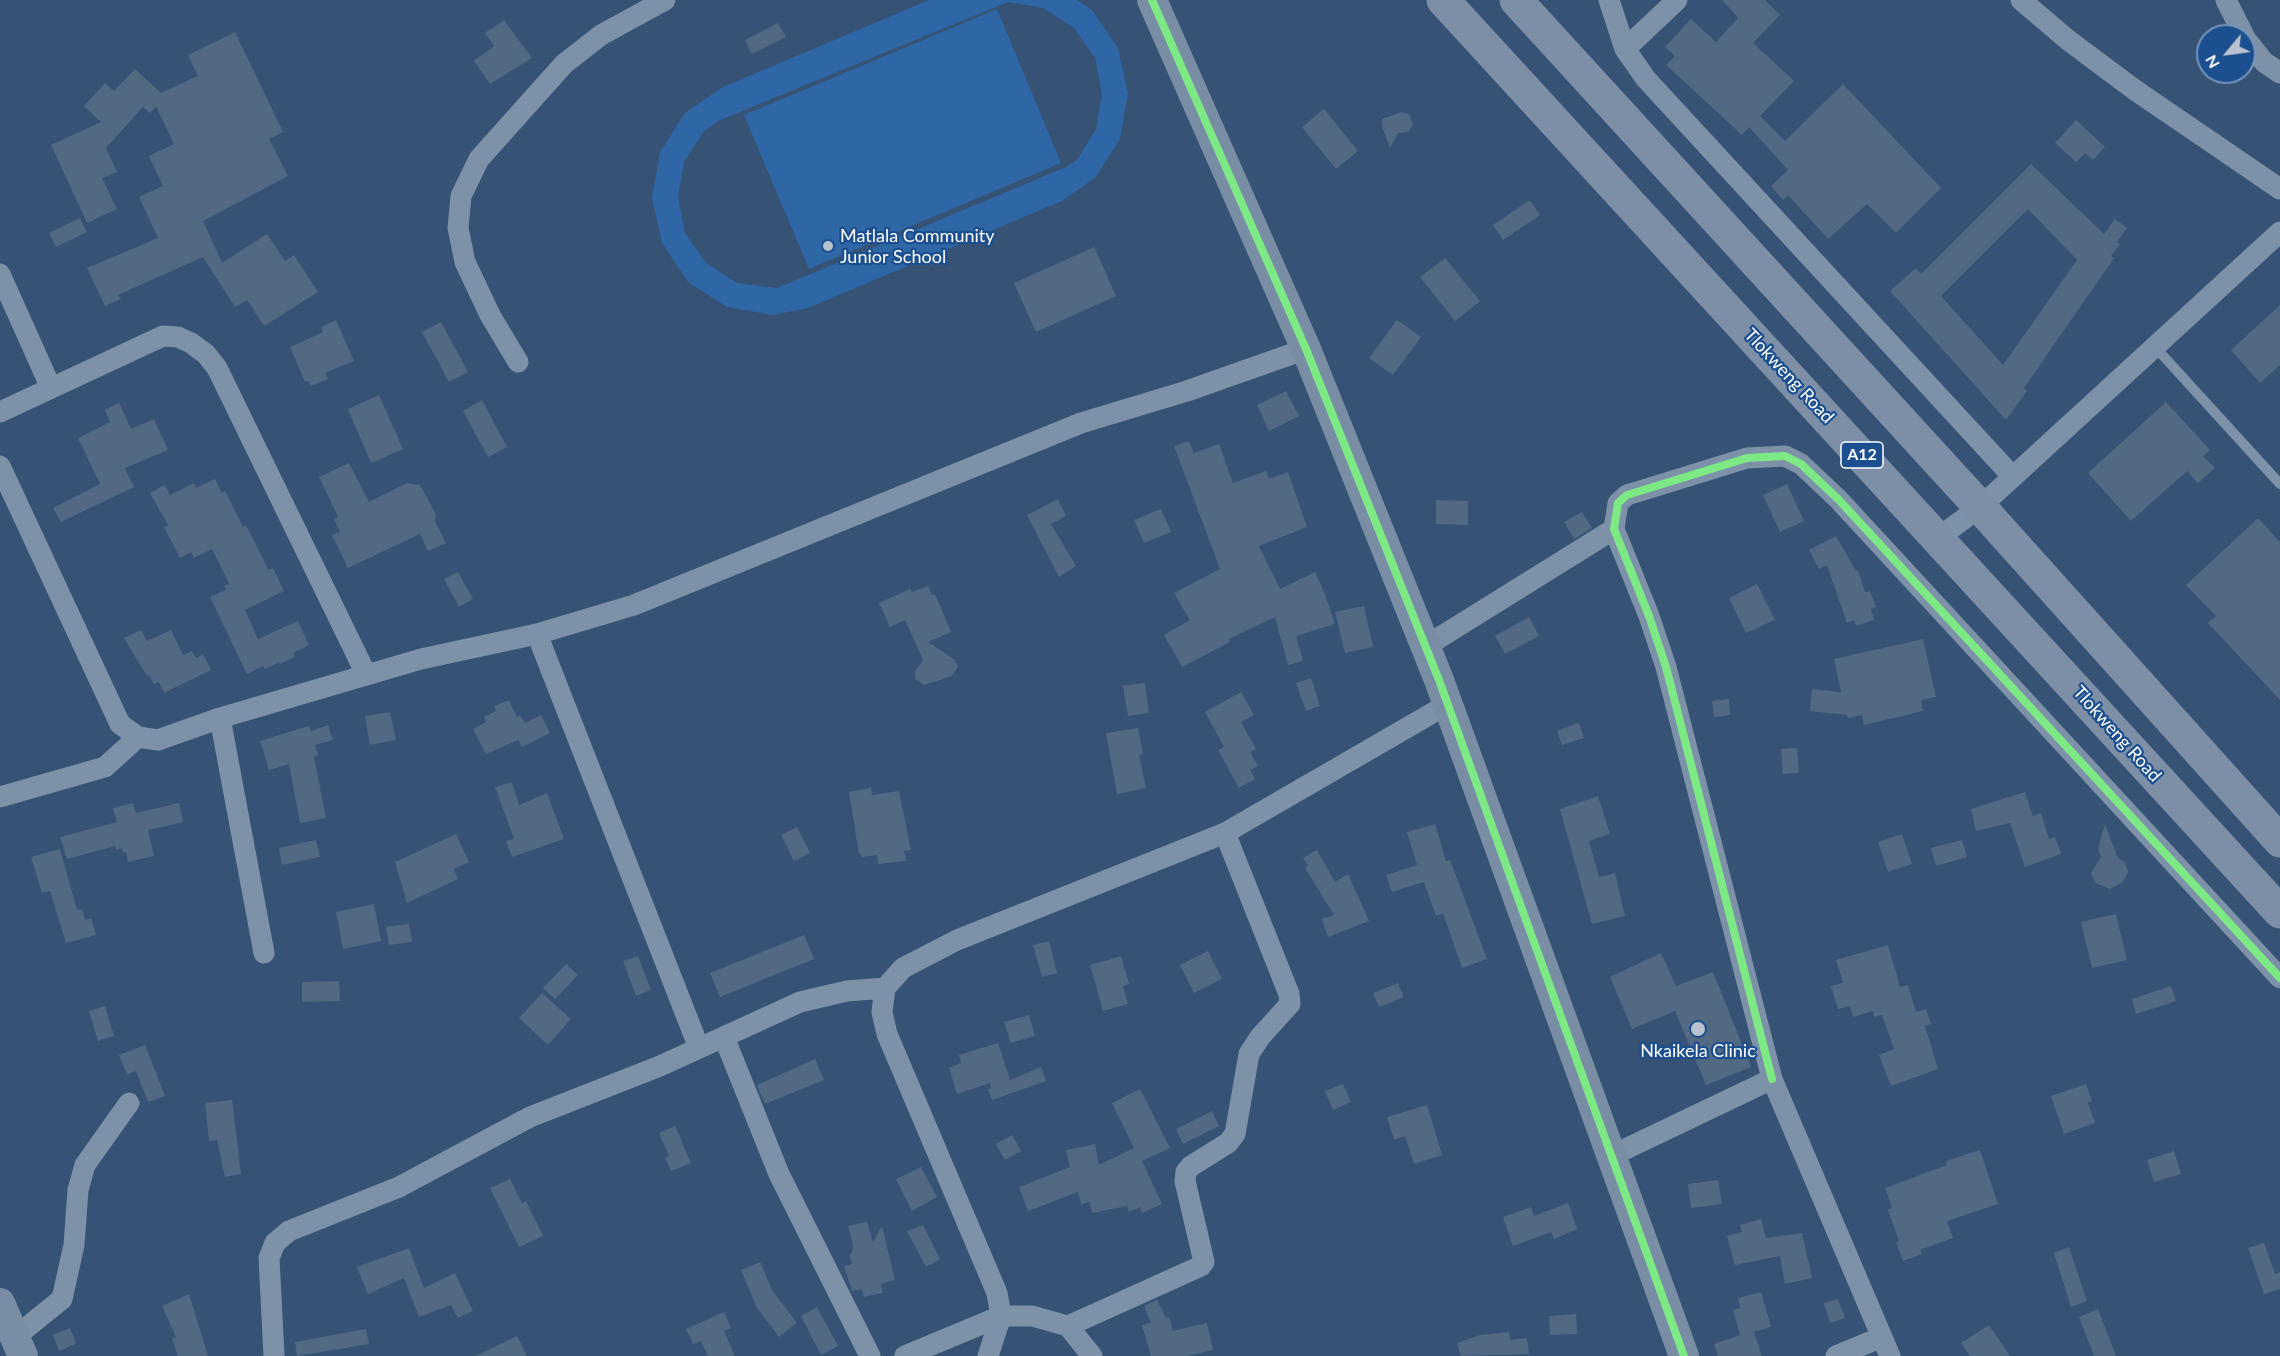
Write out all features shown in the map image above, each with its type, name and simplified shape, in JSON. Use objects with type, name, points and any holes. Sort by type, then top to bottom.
[{"type":"main road","name":"Tlokweng Road","points":[[1443,0],[2280,912]]},
{"type":"main road","points":[[1516,0],[1980,507],[2280,841]]},
{"type":"street","points":[[518,362],[489,315],[465,262],[458,228],[461,196],[479,159],[564,64],[601,35],[665,0]]},
{"type":"street","points":[[1152,0],[1306,349],[1426,646],[1684,1356]]},
{"type":"street","points":[[1609,0],[1624,49],[1646,80],[2013,477]]},
{"type":"street","points":[[1624,49],[1677,0]]},
{"type":"street","points":[[2021,0],[2068,40],[2135,90],[2280,189]]},
{"type":"street","points":[[2226,0],[2238,24]]},
{"type":"street","points":[[2256,52],[2264,62],[2280,73]]},
{"type":"street","points":[[1938,538],[1980,507],[2157,348],[2280,232]]},
{"type":"street","points":[[0,274],[51,388]]},
{"type":"street","points":[[0,412],[163,336],[178,337],[206,354],[217,368],[366,675]]},
{"type":"street","points":[[0,466],[120,724],[138,737],[158,740],[220,718],[421,659],[537,634],[634,605],[1081,423],[1187,391],[1306,349]]},
{"type":"street","points":[[1836,1356],[1886,1346],[1772,1079],[1666,667],[1649,616],[1614,529],[1618,503],[1640,489],[1747,458],[1785,456],[1801,464],[1839,500],[2280,978]]},
{"type":"street","points":[[1426,646],[1614,529]]},
{"type":"street","points":[[537,634],[699,1048]]},
{"type":"street","points":[[988,1356],[1001,1316],[997,1293],[980,1247],[887,1034],[882,1012],[885,988],[903,968],[957,940],[1225,833],[1448,704]]},
{"type":"street","points":[[220,718],[264,953]]},
{"type":"street","points":[[0,797],[94,772],[116,760],[138,737]]},
{"type":"street","points":[[1068,1326],[1201,1266],[1204,1262],[1185,1181],[1186,1172],[1191,1166],[1228,1143],[1235,1134],[1249,1054],[1260,1037],[1290,1004],[1289,994],[1225,833]]},
{"type":"street","points":[[274,1356],[269,1258],[275,1243],[289,1231],[399,1186],[530,1117],[699,1048],[800,1002],[847,991],[885,988]]},
{"type":"street","points":[[724,1036],[779,1174],[870,1356]]},
{"type":"street","points":[[1611,1156],[1772,1079]]},
{"type":"street","points":[[0,1303],[19,1347],[62,1299],[74,1245],[78,1190],[85,1166],[129,1103]]},
{"type":"street","points":[[905,1356],[1001,1316],[1032,1316],[1068,1326],[1092,1356]]},
{"type":"lane","points":[[2157,348],[2280,484]]},
{"type":"shaded area","points":[[929,0],[1077,0],[1092,10],[1118,48],[1128,93],[1120,139],[1095,178],[1062,201],[808,308],[773,315],[727,307],[688,282],[662,243],[652,198],[660,152],[685,113],[723,87]],"holes":[[[1008,2],[1043,8],[1074,28],[1095,58],[1102,94],[1096,129],[1077,160],[1066,167],[777,288],[737,283],[706,263],[685,233],[678,197],[684,162],[704,131],[718,121]]]},
{"type":"shaded area","points":[[997,9],[1061,163],[809,269],[744,115]]},
{"type":"building","points":[[1722,0],[1765,0],[1780,15],[1753,43],[1794,81],[1760,116],[1785,141],[1843,84],[1941,188],[1896,233],[1867,204],[1828,239],[1788,195],[1783,200],[1771,186],[1788,170],[1749,127],[1742,135],[1666,65],[1675,56],[1665,47],[1691,19],[1716,42],[1738,18]]},
{"type":"building","points":[[504,20],[532,58],[490,84],[474,61],[494,46],[485,33]]},
{"type":"building","points":[[778,23],[786,37],[752,54],[745,40]]},
{"type":"building","points":[[235,32],[283,132],[269,139],[288,176],[203,221],[222,263],[267,234],[285,261],[294,255],[318,292],[264,326],[247,300],[235,307],[203,257],[118,295],[121,299],[105,306],[87,268],[158,238],[139,197],[163,186],[149,156],[174,144],[156,106],[150,113],[143,107],[106,148],[117,172],[102,178],[117,209],[87,223],[51,145],[101,122],[84,106],[105,83],[114,91],[135,69],[161,93],[198,76],[188,55]]},
{"type":"building","points":[[1324,109],[1358,151],[1336,169],[1302,127]]},
{"type":"building","points":[[1401,112],[1409,114],[1413,125],[1408,132],[1398,133],[1390,148],[1382,126],[1382,119]]},
{"type":"building","points":[[2076,120],[2105,147],[2093,160],[2085,153],[2076,162],[2055,143]]},
{"type":"building","points":[[2031,164],[2104,234],[2115,219],[2127,228],[2117,242],[2120,244],[2111,256],[2114,258],[2024,388],[2027,391],[2006,420],[1890,291],[1916,268],[1921,274]],"holes":[[[2028,209],[2077,260],[2003,365],[1941,296]]]},
{"type":"building","points":[[1530,200],[1540,215],[1503,240],[1493,225]]},
{"type":"building","points":[[80,218],[87,232],[56,247],[49,233]]},
{"type":"building","points":[[1094,247],[1116,296],[1036,332],[1014,283]]},
{"type":"building","points":[[1445,258],[1480,301],[1455,321],[1420,277]]},
{"type":"building","points":[[2280,305],[2280,365],[2260,383],[2231,350]]},
{"type":"building","points":[[336,320],[354,361],[325,373],[328,379],[311,386],[308,381],[305,382],[290,347],[323,332],[321,327]]},
{"type":"building","points":[[1397,320],[1421,337],[1393,375],[1369,358]]},
{"type":"building","points":[[441,322],[468,372],[449,382],[422,332]]},
{"type":"building","points":[[1286,391],[1299,416],[1269,431],[1257,405]]},
{"type":"building","points":[[379,395],[403,449],[371,463],[348,409]]},
{"type":"building","points":[[482,400],[507,447],[488,457],[463,411]]},
{"type":"building","points":[[2166,402],[2210,450],[2203,456],[2215,468],[2198,483],[2187,471],[2131,521],[2088,473]]},
{"type":"building","points":[[119,403],[131,429],[154,419],[168,450],[125,468],[134,487],[61,522],[53,508],[100,484],[78,438],[110,422],[105,410]]},
{"type":"building","points":[[1189,441],[1194,453],[1219,444],[1233,483],[1266,471],[1269,479],[1288,472],[1307,527],[1259,546],[1280,589],[1315,572],[1335,624],[1296,636],[1303,661],[1288,665],[1275,617],[1229,639],[1230,642],[1182,667],[1164,635],[1190,620],[1174,593],[1220,569],[1174,446]]},
{"type":"building","points":[[349,463],[369,502],[407,483],[420,485],[436,514],[435,521],[446,543],[428,551],[420,534],[348,568],[332,535],[340,532],[334,519],[338,517],[319,477]]},
{"type":"building","points":[[215,479],[222,493],[225,491],[243,527],[246,525],[267,567],[269,570],[273,568],[284,591],[245,610],[258,639],[298,621],[309,645],[293,653],[295,657],[265,669],[263,666],[247,674],[210,597],[226,590],[224,586],[229,584],[212,549],[194,558],[191,552],[180,558],[164,527],[168,525],[150,493],[165,485],[170,495],[194,483],[196,488]]},
{"type":"building","points":[[1787,484],[1804,521],[1780,532],[1763,495]]},
{"type":"building","points":[[1058,499],[1066,516],[1051,524],[1076,566],[1059,577],[1027,515]]},
{"type":"building","points":[[1436,500],[1468,501],[1468,525],[1436,524]]},
{"type":"building","points":[[1161,509],[1171,532],[1144,543],[1134,520]]},
{"type":"building","points":[[1582,512],[1592,528],[1574,539],[1564,522]]},
{"type":"building","points":[[2258,518],[2280,542],[2280,700],[2208,623],[2216,616],[2186,585]]},
{"type":"building","points":[[1836,536],[1856,571],[1858,570],[1865,592],[1870,591],[1876,607],[1871,609],[1874,620],[1856,626],[1854,620],[1847,623],[1827,565],[1819,569],[1809,550]]},
{"type":"building","points":[[458,572],[473,599],[459,607],[444,579]]},
{"type":"building","points":[[1757,584],[1775,620],[1746,633],[1729,598]]},
{"type":"building","points":[[928,586],[932,595],[935,594],[951,632],[928,642],[955,660],[958,667],[952,676],[924,685],[915,679],[915,671],[923,660],[905,620],[890,627],[879,603],[910,589],[912,592]]},
{"type":"building","points":[[1364,606],[1373,647],[1345,653],[1335,612]]},
{"type":"building","points":[[1529,617],[1539,636],[1505,654],[1495,636]]},
{"type":"building","points":[[141,630],[147,641],[171,630],[183,655],[192,651],[196,658],[203,654],[211,670],[164,693],[159,682],[154,684],[149,675],[147,676],[124,638]]},
{"type":"building","points":[[1923,639],[1936,697],[1921,700],[1923,711],[1864,725],[1862,715],[1848,718],[1847,715],[1810,711],[1812,689],[1841,692],[1834,659]]},
{"type":"building","points":[[1311,678],[1320,706],[1306,711],[1296,683]]},
{"type":"building","points":[[1145,683],[1149,713],[1128,716],[1123,686]]},
{"type":"building","points":[[1241,692],[1254,715],[1241,722],[1256,749],[1250,752],[1258,766],[1250,770],[1255,779],[1239,788],[1218,750],[1224,747],[1205,712]]},
{"type":"building","points":[[1729,699],[1730,715],[1714,717],[1712,701]]},
{"type":"building","points":[[509,700],[517,717],[520,715],[525,723],[541,715],[550,733],[522,747],[518,740],[486,754],[473,729],[486,722],[484,717],[496,711],[494,706]]},
{"type":"building","points":[[390,712],[396,740],[370,745],[365,716]]},
{"type":"building","points":[[1579,723],[1584,738],[1562,745],[1557,731]]},
{"type":"building","points":[[328,725],[333,740],[315,745],[318,755],[314,757],[326,818],[300,823],[289,764],[269,770],[260,741],[309,726],[311,731]]},
{"type":"building","points":[[1138,728],[1143,754],[1139,755],[1146,788],[1117,794],[1106,733]]},
{"type":"building","points":[[1797,748],[1799,773],[1783,774],[1781,749]]},
{"type":"building","points":[[512,782],[519,805],[547,793],[564,839],[512,857],[506,841],[514,839],[495,787]]},
{"type":"building","points":[[871,788],[872,795],[899,791],[911,850],[904,851],[906,861],[878,864],[877,855],[862,857],[859,854],[849,792]]},
{"type":"building","points":[[2025,792],[2033,816],[2041,813],[2049,839],[2055,837],[2061,854],[2025,867],[2010,823],[1976,831],[1971,809]]},
{"type":"building","points":[[1598,796],[1610,834],[1589,841],[1599,877],[1615,873],[1625,916],[1592,924],[1560,809]]},
{"type":"building","points":[[133,803],[136,813],[179,803],[183,822],[148,830],[154,856],[128,862],[126,852],[123,853],[122,848],[116,850],[115,846],[67,859],[60,837],[117,822],[113,808]]},
{"type":"building","points":[[1435,824],[1446,861],[1450,860],[1487,959],[1462,968],[1443,913],[1436,916],[1424,882],[1392,892],[1386,875],[1417,865],[1407,832]]},
{"type":"building","points":[[2105,824],[2118,858],[2125,862],[2128,872],[2123,882],[2110,889],[2095,883],[2091,873],[2101,857],[2098,849]]},
{"type":"building","points":[[797,827],[810,853],[794,861],[781,835]]},
{"type":"building","points":[[456,834],[469,862],[454,869],[458,879],[407,903],[395,862]]},
{"type":"building","points":[[1902,834],[1912,864],[1888,872],[1878,842]]},
{"type":"building","points":[[316,840],[320,857],[282,865],[279,848]]},
{"type":"building","points":[[1962,840],[1967,857],[1936,866],[1931,848]]},
{"type":"building","points":[[60,849],[77,910],[82,909],[85,920],[91,918],[96,935],[66,943],[50,891],[42,893],[31,857]]},
{"type":"building","points":[[1317,850],[1335,882],[1348,874],[1369,921],[1328,937],[1322,919],[1334,915],[1305,868],[1308,865],[1303,858]]},
{"type":"building","points":[[374,904],[381,941],[343,949],[336,912]]},
{"type":"building","points":[[2116,914],[2127,960],[2092,968],[2081,922]]},
{"type":"building","points":[[409,924],[412,942],[389,945],[386,927]]},
{"type":"building","points":[[804,935],[814,959],[720,997],[710,973]]},
{"type":"building","points":[[1049,941],[1057,973],[1042,977],[1033,945]]},
{"type":"building","points":[[1888,945],[1900,987],[1908,985],[1916,1012],[1926,1009],[1931,1024],[1925,1026],[1938,1069],[1891,1086],[1879,1055],[1894,1049],[1882,1015],[1874,1017],[1873,1011],[1853,1017],[1850,1006],[1838,1009],[1831,986],[1843,983],[1836,960]]},
{"type":"building","points":[[1208,951],[1222,979],[1194,993],[1180,965]]},
{"type":"building","points":[[1661,953],[1676,986],[1713,972],[1751,1067],[1706,1085],[1675,1011],[1632,1029],[1610,977]]},
{"type":"building","points":[[638,956],[651,990],[636,996],[623,961]]},
{"type":"building","points":[[1121,956],[1129,984],[1123,986],[1128,1004],[1103,1011],[1090,965]]},
{"type":"building","points":[[566,964],[578,975],[555,999],[543,988]]},
{"type":"building","points":[[339,981],[340,1001],[302,1002],[302,982]]},
{"type":"building","points":[[1398,983],[1404,997],[1379,1007],[1373,993]]},
{"type":"building","points":[[2171,986],[2176,1001],[2136,1014],[2132,999]]},
{"type":"building","points":[[542,993],[571,1019],[548,1045],[519,1018]]},
{"type":"building","points":[[105,1006],[114,1036],[98,1041],[89,1011]]},
{"type":"building","points":[[1029,1015],[1035,1036],[1011,1043],[1004,1022]]},
{"type":"building","points":[[998,1043],[1010,1080],[1041,1067],[1046,1081],[992,1100],[988,1089],[991,1088],[990,1083],[957,1094],[949,1068],[961,1063],[959,1055]]},
{"type":"building","points":[[145,1045],[165,1096],[148,1102],[136,1071],[127,1075],[119,1055]]},
{"type":"building","points":[[815,1059],[824,1080],[765,1104],[757,1085]]},
{"type":"building","points":[[1343,1084],[1351,1102],[1333,1110],[1325,1091]]},
{"type":"building","points":[[2086,1084],[2092,1101],[2088,1103],[2095,1123],[2064,1134],[2051,1096]]},
{"type":"building","points":[[1140,1089],[1170,1148],[1142,1161],[1162,1204],[1142,1213],[1140,1207],[1129,1212],[1127,1206],[1092,1213],[1090,1202],[1081,1204],[1078,1192],[1028,1211],[1019,1187],[1070,1167],[1066,1150],[1095,1144],[1099,1165],[1134,1148],[1112,1103]]},
{"type":"building","points":[[232,1100],[241,1174],[225,1177],[217,1140],[209,1141],[205,1103]]},
{"type":"building","points":[[1427,1105],[1442,1155],[1414,1164],[1405,1136],[1394,1140],[1387,1117]]},
{"type":"building","points":[[1212,1111],[1219,1126],[1183,1144],[1176,1129]]},
{"type":"building","points":[[675,1126],[691,1163],[671,1171],[665,1158],[669,1156],[659,1133]]},
{"type":"building","points":[[1012,1135],[1021,1151],[1005,1160],[996,1144]]},
{"type":"building","points":[[1980,1150],[1998,1204],[1947,1221],[1953,1238],[1920,1250],[1922,1254],[1903,1261],[1896,1242],[1899,1241],[1888,1210],[1892,1208],[1885,1188],[1947,1165],[1946,1161]]},
{"type":"building","points":[[2174,1151],[2181,1174],[2154,1182],[2147,1160]]},
{"type":"building","points":[[921,1167],[937,1197],[912,1211],[896,1179]]},
{"type":"building","points":[[510,1179],[522,1203],[526,1201],[543,1236],[519,1247],[490,1188]]},
{"type":"building","points":[[1718,1180],[1722,1204],[1691,1208],[1688,1184]]},
{"type":"building","points":[[1568,1203],[1577,1229],[1554,1239],[1551,1232],[1513,1246],[1503,1217],[1531,1207],[1534,1216]]},
{"type":"building","points":[[1761,1219],[1766,1238],[1802,1233],[1812,1278],[1785,1284],[1780,1256],[1735,1265],[1727,1236],[1742,1232],[1740,1225]]},
{"type":"building","points":[[867,1222],[873,1242],[882,1226],[895,1280],[881,1284],[883,1293],[864,1297],[862,1289],[852,1291],[844,1266],[852,1264],[849,1254],[852,1253],[853,1245],[848,1226]]},
{"type":"building","points":[[923,1225],[940,1259],[926,1267],[907,1231]]},
{"type":"building","points":[[2264,1243],[2275,1274],[2280,1272],[2280,1289],[2264,1294],[2248,1248]]},
{"type":"building","points":[[2069,1247],[2087,1301],[2071,1307],[2054,1253]]},
{"type":"building","points":[[409,1248],[424,1288],[455,1273],[473,1311],[458,1318],[451,1305],[419,1317],[404,1278],[368,1294],[357,1267]]},
{"type":"building","points":[[760,1262],[772,1290],[797,1323],[779,1337],[757,1308],[741,1270]]},
{"type":"building","points":[[1761,1292],[1771,1327],[1754,1332],[1762,1356],[1718,1356],[1714,1344],[1740,1335],[1733,1310],[1740,1308],[1738,1298]]},
{"type":"building","points":[[189,1294],[208,1356],[178,1356],[172,1339],[176,1337],[162,1306]]},
{"type":"building","points":[[1838,1299],[1845,1318],[1830,1323],[1824,1303]]},
{"type":"building","points":[[1157,1300],[1166,1318],[1169,1317],[1173,1331],[1207,1323],[1213,1350],[1188,1356],[1151,1356],[1142,1325],[1151,1323],[1144,1306]]},
{"type":"building","points":[[817,1307],[838,1346],[821,1355],[801,1316]]},
{"type":"building","points":[[2098,1309],[2116,1356],[2094,1356],[2079,1317]]},
{"type":"building","points":[[724,1312],[731,1328],[724,1331],[735,1356],[708,1356],[701,1341],[693,1344],[686,1329]]},
{"type":"building","points":[[1576,1314],[1577,1334],[1550,1335],[1549,1316]]},
{"type":"building","points":[[1989,1325],[2010,1356],[1970,1356],[1961,1343]]},
{"type":"building","points":[[70,1328],[76,1344],[59,1351],[53,1335]]},
{"type":"building","points":[[366,1329],[369,1344],[297,1356],[295,1342]]},
{"type":"building","points":[[1509,1332],[1510,1340],[1527,1338],[1529,1354],[1461,1356],[1457,1343],[1480,1335]]},
{"type":"building","points":[[517,1336],[527,1356],[476,1356]]},
{"type":"cycle path","points":[[1152,0],[1306,349],[1439,680],[1684,1356]]},
{"type":"cycle path","points":[[1772,1079],[1666,667],[1649,616],[1614,529],[1618,503],[1627,495],[1747,458],[1785,456],[1801,464],[1839,500],[2280,978]]},
{"type":"place","name":"Matlala Community Junior School","points":[[828,246]]},
{"type":"place","name":"Nkaikela Clinic","points":[[1698,1029]]}]
